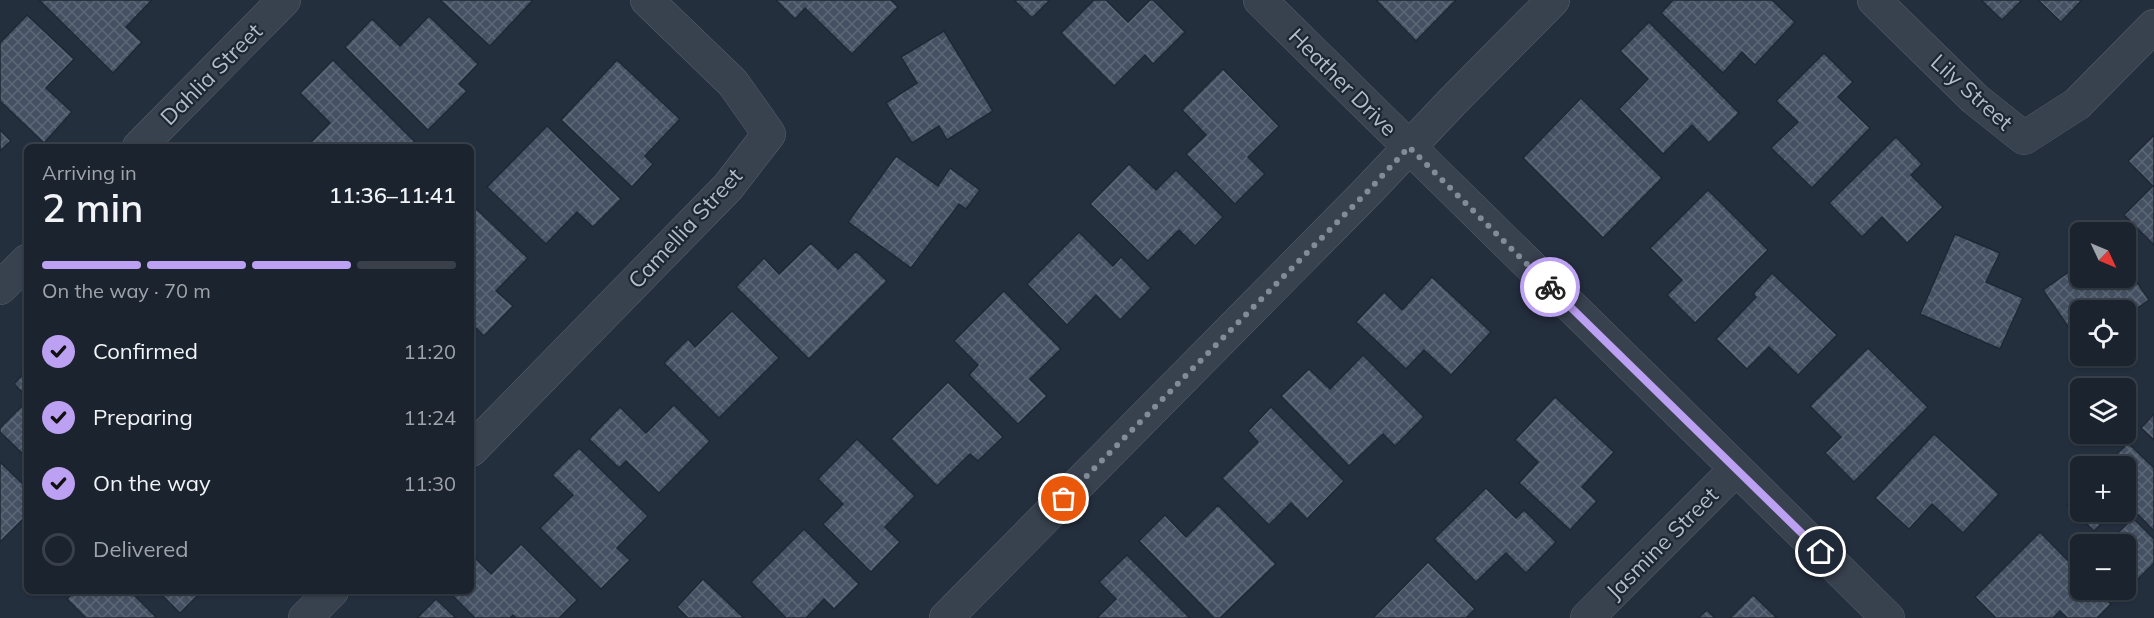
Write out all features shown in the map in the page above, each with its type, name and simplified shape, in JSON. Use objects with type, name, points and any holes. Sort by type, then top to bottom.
[{"type":"street","name":"Dahlia Street","points":[[142,144],[284,0]]},
{"type":"street","name":"Camellia Street","points":[[474,447],[728,187],[769,134],[733,83],[647,0]]},
{"type":"street","name":"Heather Drive","points":[[1260,0],[1888,618]]},
{"type":"street","points":[[946,618],[1359,201],[1553,0]]},
{"type":"street","name":"Lily Street","points":[[1874,0],[1975,99],[2024,138],[2077,104],[2154,26]]},
{"type":"street","points":[[0,288],[24,264]]},
{"type":"street","name":"Jasmine Street","points":[[1587,618],[1736,469]]},
{"type":"street","points":[[305,618],[329,594]]},
{"type":"building","points":[[39,0],[152,0],[126,27],[142,42],[113,73]]},
{"type":"building","points":[[440,0],[533,0],[490,46]]},
{"type":"building","points":[[776,0],[891,0],[898,7],[852,54],[805,8],[795,19]]},
{"type":"building","points":[[1014,0],[1050,0],[1032,18]]},
{"type":"building","points":[[1094,0],[1106,0],[1128,22],[1150,0],[1153,0],[1185,32],[1153,64],[1145,55],[1114,86],[1061,33]]},
{"type":"building","points":[[1376,0],[1456,0],[1416,41]]},
{"type":"building","points":[[1673,0],[1772,0],[1795,22],[1755,65],[1742,52],[1723,73],[1661,13]]},
{"type":"building","points":[[1981,0],[2022,0],[2002,20]]},
{"type":"building","points":[[2038,0],[2082,0],[2061,22]]},
{"type":"building","points":[[27,15],[74,59],[46,88],[72,112],[44,143],[0,101],[0,43]]},
{"type":"building","points":[[429,16],[478,64],[459,84],[467,91],[428,130],[345,47],[372,19],[400,46]]},
{"type":"building","points":[[1649,22],[1739,113],[1709,143],[1692,125],[1663,154],[1619,109],[1648,79],[1620,51]]},
{"type":"building","points":[[944,31],[993,111],[947,140],[939,126],[912,143],[886,103],[917,83],[901,57]]},
{"type":"building","points":[[1824,53],[1853,82],[1838,97],[1870,128],[1812,188],[1771,148],[1798,122],[1776,101]]},
{"type":"building","points":[[333,60],[417,144],[309,144],[330,123],[300,93]]},
{"type":"building","points":[[617,60],[680,119],[645,156],[653,164],[632,187],[561,120]]},
{"type":"building","points":[[1223,69],[1279,126],[1248,157],[1265,174],[1235,204],[1186,154],[1206,135],[1182,110]]},
{"type":"building","points":[[1581,98],[1662,178],[1603,238],[1523,158]]},
{"type":"building","points":[[547,126],[621,199],[593,227],[577,212],[546,244],[487,187]]},
{"type":"building","points":[[0,130],[11,141],[0,151]]},
{"type":"building","points":[[2154,135],[2154,245],[2136,227],[2136,222],[2131,222],[2124,215],[2153,186],[2128,161]]},
{"type":"building","points":[[1896,137],[1922,164],[1911,175],[1943,207],[1907,243],[1882,217],[1862,237],[1829,203]]},
{"type":"building","points":[[896,156],[938,186],[950,168],[980,190],[966,209],[959,204],[911,268],[848,222]]},
{"type":"building","points":[[1129,164],[1156,190],[1176,170],[1223,217],[1195,246],[1179,230],[1148,261],[1090,204]]},
{"type":"building","points":[[1708,190],[1768,250],[1695,323],[1667,295],[1682,280],[1650,248]]},
{"type":"building","points":[[474,207],[528,258],[496,291],[513,306],[484,336],[474,326]]},
{"type":"building","points":[[1079,232],[1113,266],[1121,257],[1151,288],[1120,320],[1096,295],[1067,325],[1027,284]]},
{"type":"building","points":[[1955,234],[2000,253],[1986,282],[2023,298],[2000,349],[1920,314]]},
{"type":"building","points":[[811,243],[838,269],[856,251],[887,281],[809,359],[736,287],[764,258],[779,274]]},
{"type":"building","points":[[2070,271],[2070,288],[2136,288],[2136,281],[2149,300],[2136,309],[2136,300],[2070,300],[2070,329],[2043,290]]},
{"type":"building","points":[[1772,273],[1837,335],[1798,375],[1769,347],[1747,369],[1716,339],[1756,297],[1753,294]]},
{"type":"building","points":[[1432,277],[1491,332],[1451,375],[1424,350],[1406,369],[1356,322],[1384,292],[1402,310]]},
{"type":"building","points":[[1004,291],[1061,349],[1030,379],[1047,396],[1018,424],[969,375],[978,365],[954,341]]},
{"type":"building","points":[[732,311],[779,358],[719,418],[664,363],[688,339],[695,347]]},
{"type":"building","points":[[1868,348],[1928,407],[1854,482],[1825,453],[1841,437],[1810,406]]},
{"type":"building","points":[[1363,355],[1424,417],[1395,446],[1383,434],[1349,466],[1281,396],[1309,369],[1330,389]]},
{"type":"building","points":[[24,373],[24,394],[14,384]]},
{"type":"building","points":[[948,382],[1003,437],[978,461],[970,454],[937,486],[891,439]]},
{"type":"building","points":[[1555,397],[1614,452],[1582,487],[1597,501],[1570,530],[1519,483],[1538,462],[1515,440]]},
{"type":"building","points":[[24,404],[24,455],[0,432],[0,428]]},
{"type":"building","points":[[674,405],[710,441],[659,493],[626,461],[619,468],[589,439],[620,407],[646,433]]},
{"type":"building","points":[[1271,407],[1344,481],[1307,519],[1291,503],[1269,525],[1222,478],[1258,442],[1248,431]]},
{"type":"building","points":[[2154,414],[2154,440],[2141,428]]},
{"type":"building","points":[[1934,434],[1999,494],[1963,533],[1932,504],[1909,529],[1875,498]]},
{"type":"building","points":[[857,439],[915,496],[885,527],[900,542],[871,572],[823,524],[843,504],[818,479]]},
{"type":"building","points":[[2129,444],[2154,468],[2154,531],[2136,512],[2136,456],[2115,456]]},
{"type":"building","points":[[579,448],[648,516],[617,548],[630,560],[601,589],[540,528],[573,495],[552,475]]},
{"type":"building","points":[[0,462],[24,485],[24,518],[0,542]]},
{"type":"building","points":[[1486,488],[1516,518],[1524,510],[1556,542],[1526,573],[1506,553],[1476,582],[1434,539]]},
{"type":"building","points":[[1218,505],[1276,564],[1220,618],[1214,618],[1139,541],[1165,515],[1186,537]]},
{"type":"building","points":[[2136,521],[2154,539],[2154,563],[2137,580],[2136,534],[2117,534],[2129,522]]},
{"type":"building","points":[[2085,522],[2103,522],[2094,531]]},
{"type":"building","points":[[804,529],[859,584],[834,609],[824,599],[806,618],[786,618],[751,582]]},
{"type":"building","points":[[2040,532],[2070,563],[2070,600],[2107,600],[2111,604],[2097,618],[2067,618],[2060,611],[2053,618],[1996,618],[1975,597]]},
{"type":"building","points":[[521,544],[577,600],[559,618],[516,618],[513,615],[510,618],[475,618],[451,594],[474,594],[474,557],[491,574]]},
{"type":"building","points":[[1127,555],[1190,618],[1097,618],[1116,599],[1099,582]]},
{"type":"building","points":[[1428,562],[1475,609],[1466,618],[1373,618]]},
{"type":"building","points":[[703,579],[744,618],[688,618],[677,607]]},
{"type":"building","points":[[72,594],[133,594],[157,618],[86,618],[67,599]]},
{"type":"building","points":[[161,594],[199,594],[180,613]]},
{"type":"building","points":[[1753,595],[1777,618],[1730,618]]},
{"type":"building","points":[[436,599],[456,618],[417,618]]},
{"type":"building","points":[[1707,610],[1715,618],[1698,618]]},
{"type":"way so far","points":[[1064,499],[1409,147],[1550,287]]},
{"type":"route","points":[[1550,287],[1821,552]]}]
